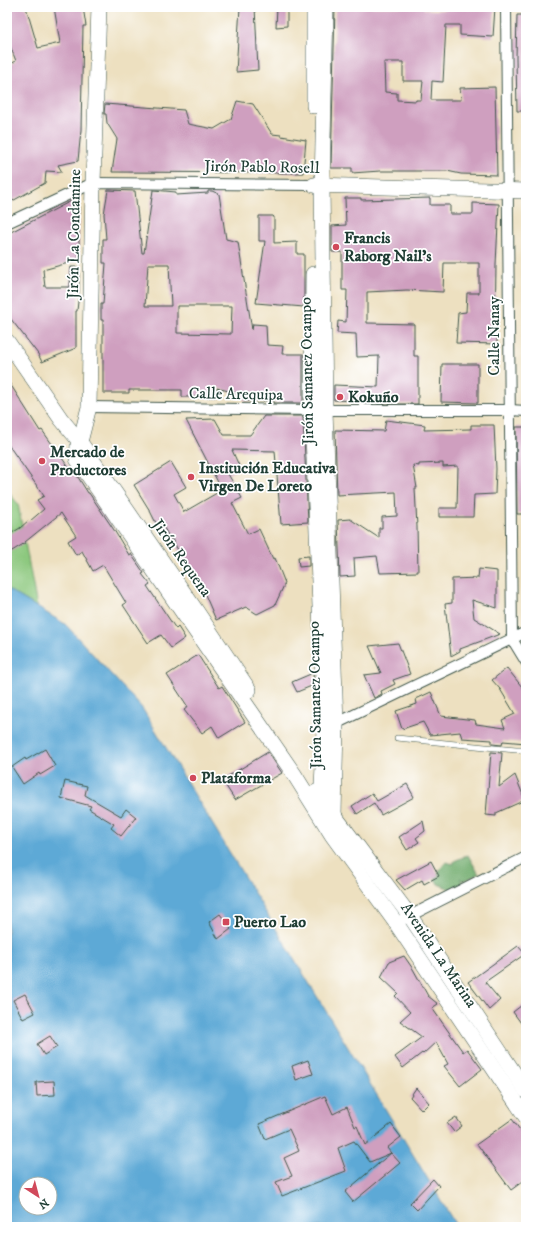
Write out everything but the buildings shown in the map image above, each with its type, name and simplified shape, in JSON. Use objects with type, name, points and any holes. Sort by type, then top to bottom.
[{"type":"main road","name":"Jirón La Condamine","points":[[77,459],[78,445],[89,407],[93,183],[99,7]]},
{"type":"main road","name":"Jirón Samanez Ocampo","points":[[314,7],[318,186],[319,410],[331,726],[328,820]]},
{"type":"main road","name":"Jirón Samanez Ocampo","points":[[318,186],[326,7]]},
{"type":"main road","name":"Jirón Pablo Rosell","points":[[318,186],[526,191]]},
{"type":"main road","name":"Jirón Requena","points":[[7,341],[61,419],[80,442],[294,774],[328,820]]},
{"type":"main road","name":"Jirón Requena","points":[[77,459],[190,612],[321,800]]},
{"type":"main road","name":"Jirón Samanez Ocampo","points":[[328,820],[321,800],[331,726]]},
{"type":"main road","name":"Avenida La Marina","points":[[328,820],[410,916],[526,1091]]},
{"type":"main road","name":"Avenida La Marina","points":[[328,820],[526,1117]]},
{"type":"street","name":"Calle Nanay","points":[[506,7],[512,639]]},
{"type":"street","name":"Jirón Pablo Rosell","points":[[7,223],[93,183],[318,186]]},
{"type":"street","name":"Calle Arequipa","points":[[89,407],[526,411]]},
{"type":"street","points":[[331,726],[526,632]]},
{"type":"street","points":[[512,639],[526,662]]},
{"type":"street","points":[[396,923],[526,857]]},
{"type":"lane","points":[[397,738],[526,750]]},
{"type":"green space","points":[[7,490],[18,504],[37,607],[7,589]]},
{"type":"green space","points":[[468,855],[479,874],[464,881],[460,878],[463,884],[457,889],[450,889],[438,884],[435,879],[446,862],[454,864],[454,861]]},
{"type":"water","points":[[7,589],[65,624],[142,708],[457,1227],[7,1227]]},
{"type":"place","name":"Francis Raborg Nail's","points":[[336,247]]},
{"type":"place","name":"Kokuño","points":[[340,397]]},
{"type":"place","name":"Mercado de Productores","points":[[42,461]]},
{"type":"place","name":"Institución Educativa Virgen De Loreto","points":[[191,477]]},
{"type":"place","name":"Plataforma","points":[[193,778]]},
{"type":"place","name":"Puerto Lao","points":[[226,922]]}]
